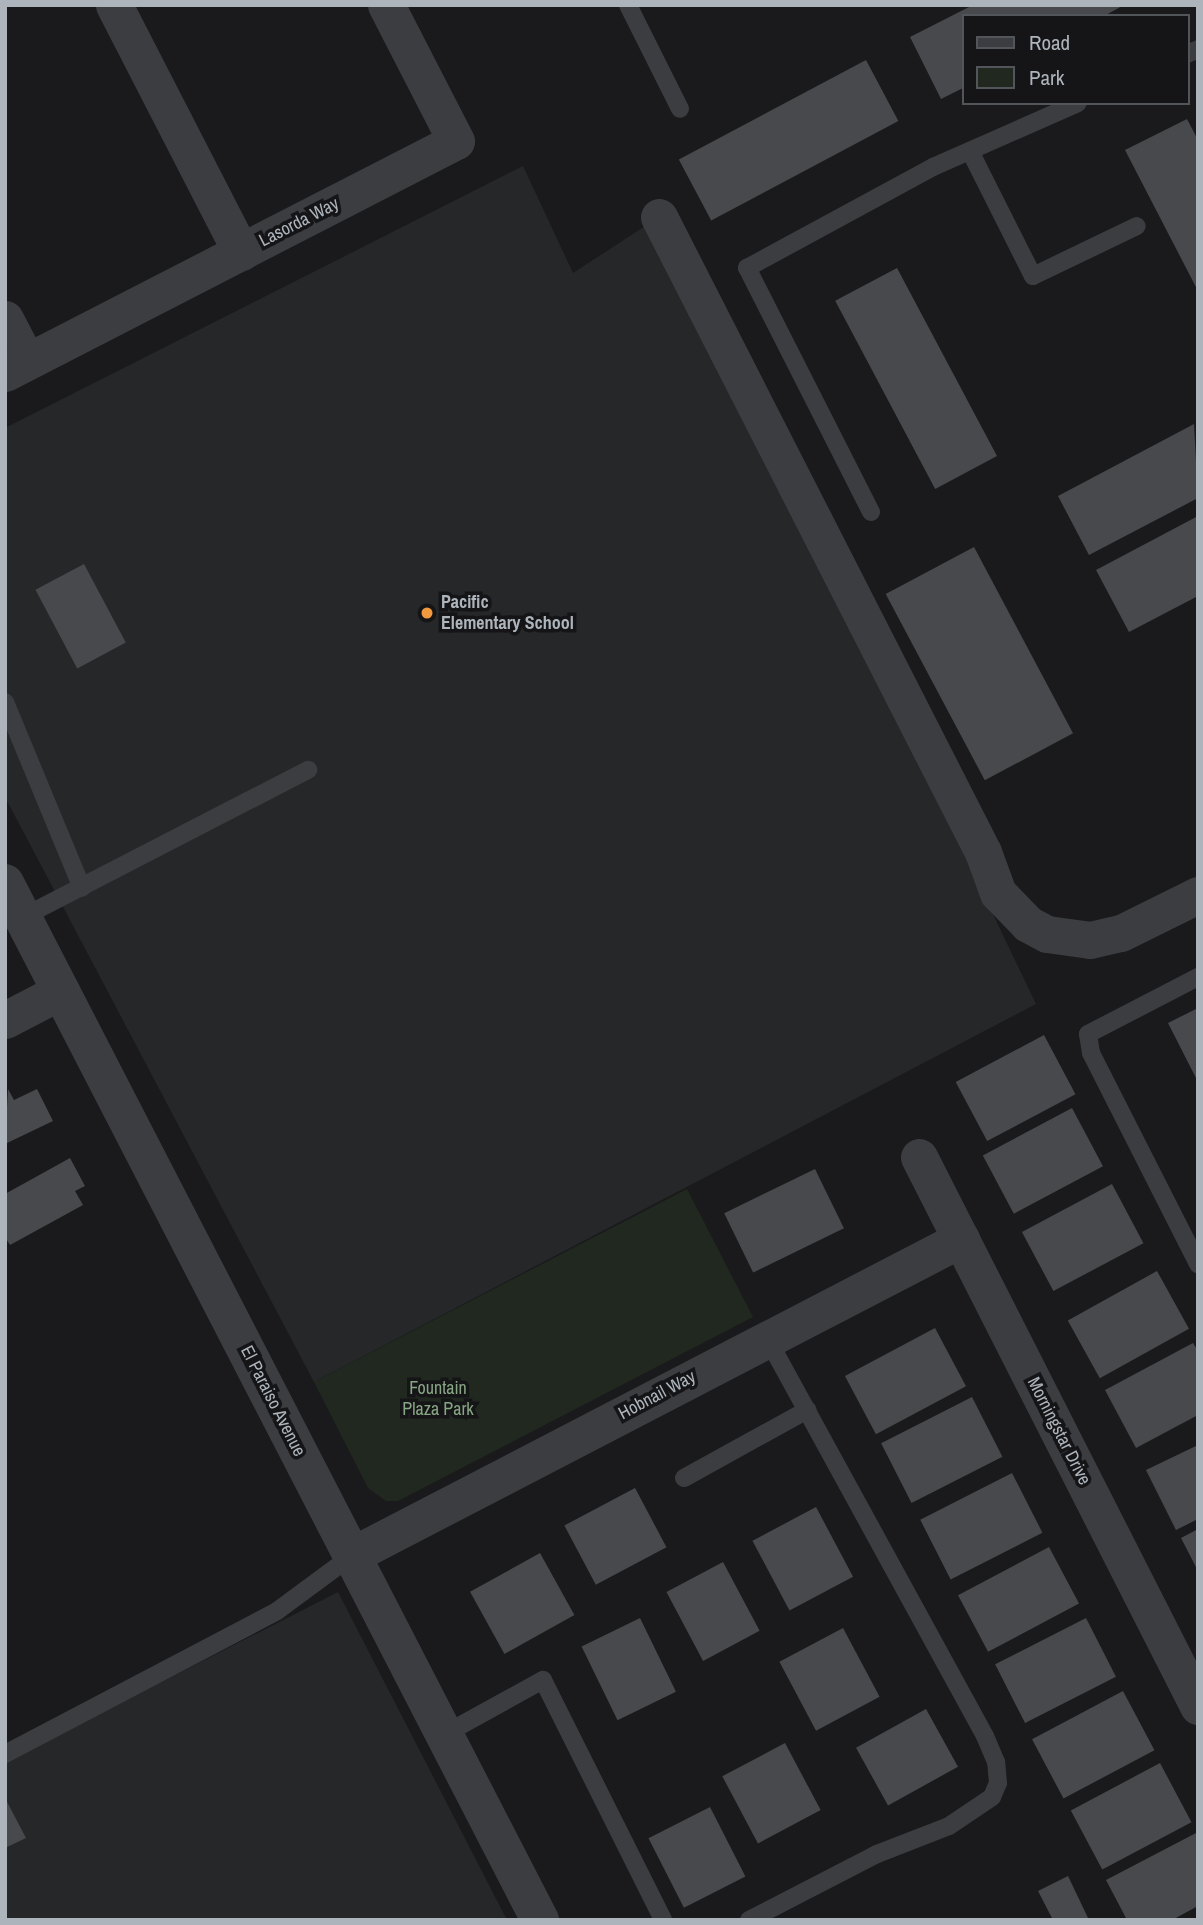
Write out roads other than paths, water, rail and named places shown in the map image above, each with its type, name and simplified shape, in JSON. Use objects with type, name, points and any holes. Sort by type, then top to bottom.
[{"type":"street","points":[[114,5],[241,252]]},
{"type":"street","name":"Lasorda Way","points":[[16,367],[456,141],[386,5]]},
{"type":"street","points":[[659,217],[983,852],[998,893],[1028,924],[1047,934],[1090,940],[1121,933],[1198,895]]},
{"type":"street","points":[[5,319],[16,367]]},
{"type":"street","name":"El Paraiso Avenue","points":[[5,883],[354,1554],[540,1920]]},
{"type":"street","points":[[5,1020],[61,991]]},
{"type":"street","name":"Morningstar Drive","points":[[919,1157],[1198,1706]]},
{"type":"street","name":"Hobnail Way","points":[[354,1554],[961,1239]]},
{"type":"lane","points":[[628,5],[680,109]]},
{"type":"lane","points":[[871,512],[747,268],[970,151],[1074,105]]},
{"type":"lane","points":[[970,151],[1033,276],[1137,226]]},
{"type":"lane","points":[[5,702],[82,888]]},
{"type":"lane","points":[[23,917],[308,770]]},
{"type":"lane","points":[[1198,978],[1088,1034],[1091,1053],[1198,1264]]},
{"type":"lane","points":[[749,1920],[877,1854],[949,1826],[992,1797],[998,1783],[996,1762],[985,1735],[766,1338]]},
{"type":"lane","points":[[684,1478],[807,1410]]},
{"type":"lane","points":[[5,1754],[277,1611],[354,1554]]},
{"type":"lane","points":[[445,1734],[543,1680],[663,1920]]},
{"type":"place","name":"Pacific Elementary School","points":[[427,613]]},
{"type":"park label","name":"Fountain Plaza Park","points":[[438,1399]]}]
